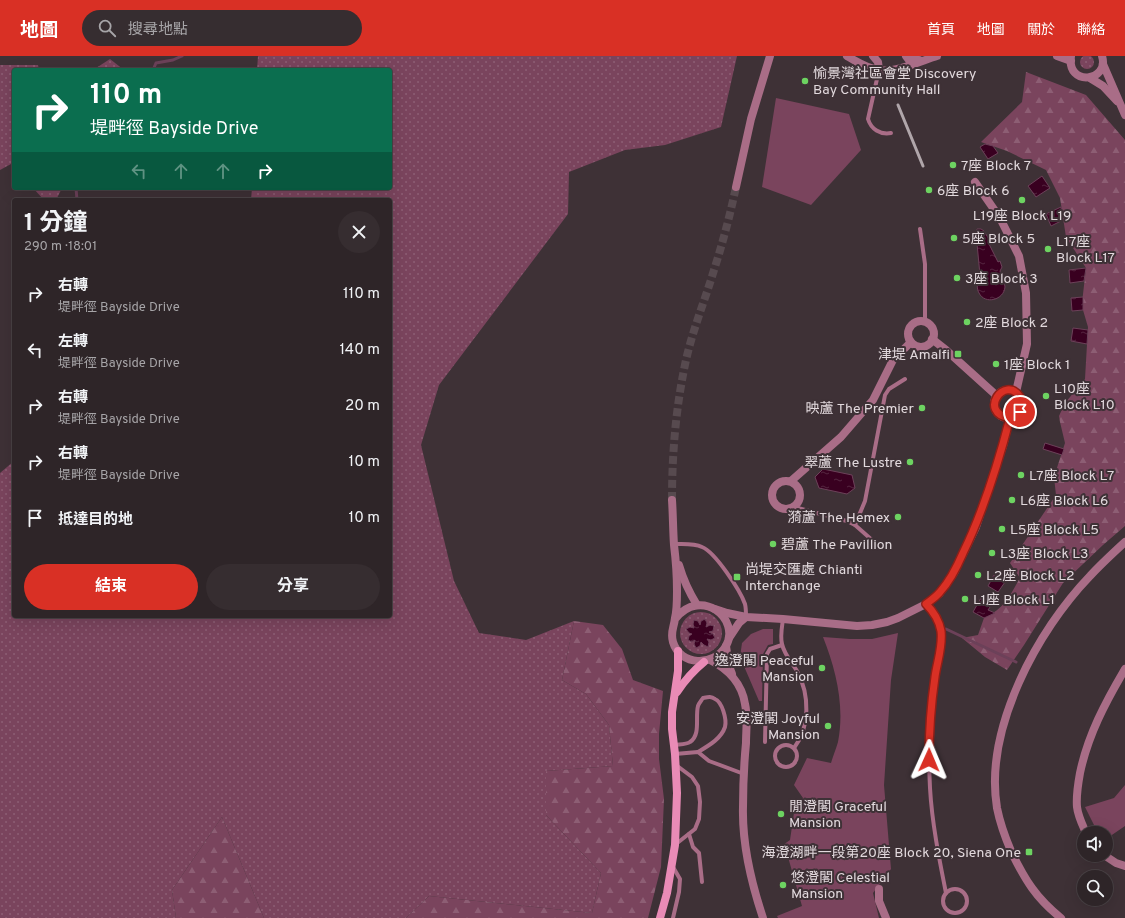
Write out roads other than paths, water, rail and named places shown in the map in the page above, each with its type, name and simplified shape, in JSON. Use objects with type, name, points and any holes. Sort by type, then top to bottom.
[{"type":"main road","points":[[660,918],[667,893],[675,845],[677,793],[672,718],[676,694],[678,651]]},
{"type":"main road","points":[[676,694],[693,672],[707,661]]},
{"type":"street","points":[[736,187],[751,119],[770,56]]},
{"type":"street","points":[[847,56],[878,70],[902,68],[937,56]]},
{"type":"street","points":[[873,56],[878,62],[878,70]]},
{"type":"street","points":[[906,56],[909,60],[928,59]]},
{"type":"street","points":[[1057,56],[1071,58],[1073,70],[1076,74],[1085,78],[1090,78],[1099,73],[1102,69],[1103,60]]},
{"type":"street","points":[[1103,60],[1125,115]]},
{"type":"street","points":[[1090,78],[1103,86],[1121,105]]},
{"type":"street","points":[[975,182],[1000,218],[1018,256],[1026,293],[1027,344],[1016,392]]},
{"type":"street","points":[[917,322],[925,322],[929,324],[933,331],[932,339],[930,343],[922,347],[914,345],[908,334],[910,327],[917,322]]},
{"type":"street","points":[[932,339],[997,396]]},
{"type":"street","points":[[791,481],[841,437],[873,400],[893,360],[911,342]]},
{"type":"street","points":[[1008,390],[1016,392],[1022,399],[1022,408],[1017,415],[1010,418],[1003,416],[996,410],[995,401],[997,396],[1008,390]]},
{"type":"street","points":[[763,918],[749,867],[745,839],[743,809],[747,718],[745,703],[740,687],[726,669],[707,661],[691,660],[684,657],[678,651],[672,636],[672,627],[675,619],[680,612],[688,608],[697,605],[706,605],[727,613],[746,616],[872,626],[898,618],[926,604],[940,593],[954,573],[976,527],[1003,446],[1010,418]]},
{"type":"street","points":[[786,480],[791,481],[798,486],[800,491],[800,500],[794,507],[787,509],[779,507],[773,500],[772,496],[774,487],[778,483],[786,480]]},
{"type":"street","points":[[672,500],[677,589],[675,619]]},
{"type":"street","points":[[1061,918],[1036,894],[1028,882],[1019,867],[1002,829],[997,808],[995,786],[998,748],[1002,728],[1016,689],[1051,624],[1089,576],[1125,542]]},
{"type":"street","points":[[674,544],[685,582],[697,605]]},
{"type":"street","points":[[715,609],[722,615],[729,630],[729,666],[733,677]]},
{"type":"street","points":[[707,661],[722,652],[739,623],[746,616]]},
{"type":"street","points":[[1083,826],[1077,806],[1078,787],[1082,765],[1096,722],[1125,669]]},
{"type":"street","points":[[1113,861],[1125,866]]},
{"type":"street","points":[[879,889],[879,901],[886,918]]},
{"type":"lane","points":[[878,70],[868,119],[877,131],[886,134],[891,133]]},
{"type":"lane","points":[[920,229],[925,264],[925,322]]},
{"type":"lane","points":[[855,525],[865,501],[885,395],[889,389],[905,379]]},
{"type":"lane","points":[[794,507],[847,521],[855,525],[872,540]]},
{"type":"lane","points":[[674,544],[695,544],[704,547],[710,552],[722,566],[735,586],[745,604],[746,616]]},
{"type":"lane","points":[[926,604],[932,610],[939,623],[941,638],[931,703],[929,731],[932,817],[946,893],[944,896],[944,904],[948,910],[955,912],[962,910],[965,907],[966,896],[961,890],[953,889],[946,893]]},
{"type":"lane","points":[[783,618],[781,636],[782,645],[802,684],[805,696],[805,727],[800,740],[794,748]]},
{"type":"lane","points":[[765,742],[767,654],[770,649],[782,645]]},
{"type":"lane","points":[[674,745],[689,743],[695,736],[698,705],[703,698],[709,697],[716,699],[722,706],[725,716],[725,726],[719,736],[710,746],[698,752],[675,754]]},
{"type":"lane","points":[[784,745],[794,748],[797,755],[795,763],[786,768],[779,765],[775,759],[778,748],[784,745]]},
{"type":"lane","points":[[698,752],[709,761],[744,774]]},
{"type":"lane","points":[[675,765],[692,777],[698,786],[700,802],[699,819],[695,829],[675,845]]},
{"type":"lane","points":[[689,834],[693,847],[699,853],[702,882]]},
{"type":"lane","points":[[672,866],[680,879],[679,892],[673,918]]},
{"type":"water","points":[[985,144],[993,146],[998,153],[988,159],[980,147]]},
{"type":"water","points":[[1042,176],[1050,188],[1036,197],[1028,186]]},
{"type":"water","points":[[1061,207],[1063,220],[1051,226],[1046,214]]},
{"type":"water","points":[[977,229],[984,231],[990,241],[988,242],[998,262],[1000,261],[1002,267],[1000,271],[1005,287],[1004,291],[998,298],[990,300],[982,297],[978,289],[977,277],[980,275],[976,233]]},
{"type":"water","points":[[1086,268],[1084,281],[1070,283],[1069,270]]},
{"type":"water","points":[[1083,297],[1083,310],[1072,311],[1071,298]]},
{"type":"water","points":[[1073,328],[1088,330],[1087,344],[1071,341]]},
{"type":"water","points":[[1045,443],[1064,449],[1062,455],[1043,449]]},
{"type":"water","points":[[823,469],[852,475],[855,488],[847,494],[819,488],[815,477]]},
{"type":"water","points":[[994,575],[1005,582],[998,592],[988,586]]},
{"type":"water","points":[[981,598],[992,604],[988,610],[995,613],[984,618],[973,612]]},
{"type":"water","points":[[705,619],[707,623],[706,627],[710,625],[714,626],[713,631],[709,632],[713,634],[715,638],[711,640],[707,639],[709,642],[708,647],[701,642],[700,646],[696,648],[694,644],[695,640],[692,642],[688,640],[689,636],[692,634],[686,629],[690,627],[694,628],[694,620],[698,621],[700,625],[701,621]]},
{"type":"waterway","points":[[154,68],[156,63],[173,60],[182,56]]},
{"type":"waterway","points":[[76,190],[77,198]]},
{"type":"waterway","points":[[946,629],[1016,662]]},
{"type":"tunnel","points":[[672,500],[675,429],[686,360],[729,218],[736,187]]},
{"type":"railway","points":[[898,105],[923,166]]},
{"type":"place","name":"愉景灣社區會堂 Discovery Bay Community Hall","points":[[805,81]]},
{"type":"place","name":"7座 Block 7","points":[[953,165]]},
{"type":"place","name":"6座 Block 6","points":[[929,190]]},
{"type":"place","name":"L19座 Block L19","points":[[1022,200]]},
{"type":"place","name":"5座 Block 5","points":[[954,238]]},
{"type":"place","name":"L17座 Block L17","points":[[1048,249]]},
{"type":"place","name":"3座 Block 3","points":[[957,278]]},
{"type":"place","name":"2座 Block 2","points":[[967,322]]},
{"type":"place","name":"津堤 Amalfi","points":[[958,354]]},
{"type":"place","name":"1座 Block 1","points":[[996,364]]},
{"type":"place","name":"L10座 Block L10","points":[[1046,396]]},
{"type":"place","name":"映蘆 The Premier","points":[[922,408]]},
{"type":"place","name":"翠蘆 The Lustre","points":[[910,462]]},
{"type":"place","name":"L7座 Block L7","points":[[1021,475]]},
{"type":"place","name":"L6座 Block L6","points":[[1012,500]]},
{"type":"place","name":"漪蘆 The Hemex","points":[[898,517]]},
{"type":"place","name":"L5座 Block L5","points":[[1002,529]]},
{"type":"place","name":"碧蘆 The Pavillion","points":[[773,544]]},
{"type":"place","name":"L3座 Block L3","points":[[992,553]]},
{"type":"place","name":"L2座 Block L2","points":[[978,575]]},
{"type":"place","name":"尚堤交匯處 Chianti Interchange","points":[[737,577]]},
{"type":"place","name":"L1座 Block L1","points":[[965,599]]},
{"type":"place","name":"逸澄閣 Peaceful Mansion","points":[[822,668]]},
{"type":"place","name":"安澄閣 Joyful Mansion","points":[[828,726]]},
{"type":"place","name":"閒澄閣 Graceful Mansion","points":[[781,814]]},
{"type":"place","name":"海澄湖畔一段第20座 Block 20, Siena One","points":[[1029,852]]},
{"type":"place","name":"悠澄閣 Celestial Mansion","points":[[783,885]]}]
